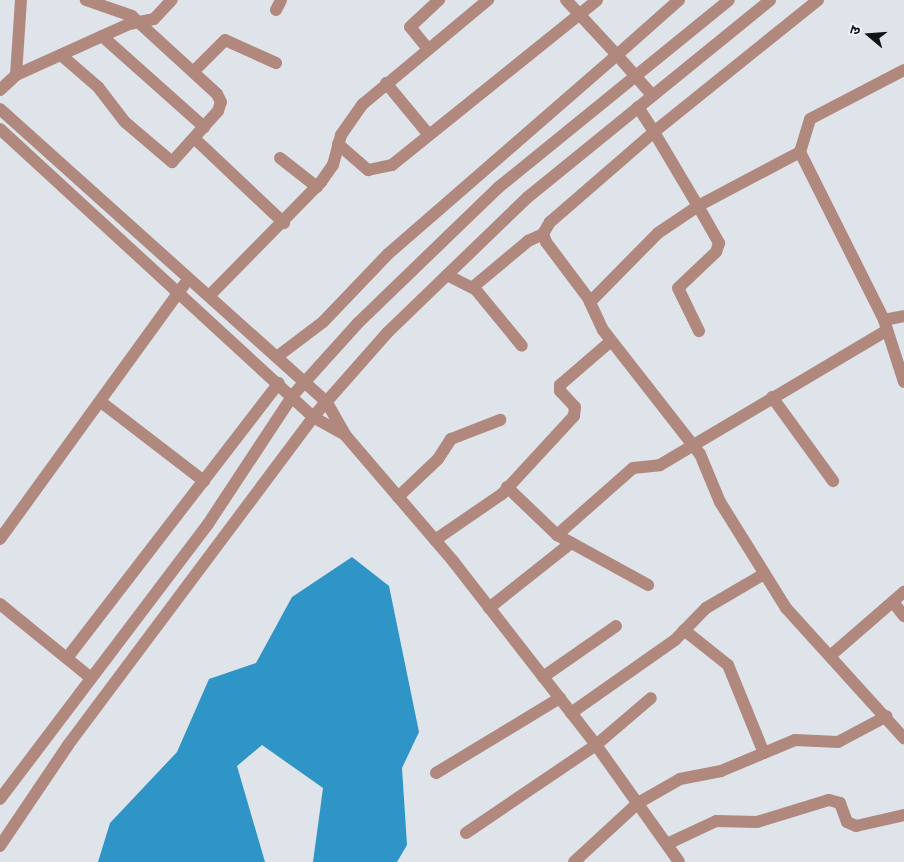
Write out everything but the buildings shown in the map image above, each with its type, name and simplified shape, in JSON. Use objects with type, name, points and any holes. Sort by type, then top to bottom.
[{"type":"street","points":[[16,75],[21,0]]},
{"type":"street","points":[[61,56],[98,86],[125,122],[172,162],[218,111],[220,98],[137,22],[122,10],[86,0]]},
{"type":"street","points":[[0,90],[16,75],[102,36],[161,15],[172,0]]},
{"type":"street","points":[[428,49],[410,27],[439,0]]},
{"type":"street","points":[[210,295],[284,223],[317,187],[333,165],[338,144],[349,120],[386,83],[488,0]]},
{"type":"street","points":[[566,0],[636,75],[652,95]]},
{"type":"street","points":[[338,144],[362,166],[376,171],[392,165],[597,0]]},
{"type":"street","points":[[278,356],[323,322],[383,258],[679,0]]},
{"type":"street","points":[[0,799],[208,524],[293,395],[305,381],[358,323],[499,187],[729,0]]},
{"type":"street","points":[[0,846],[68,745],[326,402],[447,275],[528,197],[770,0]]},
{"type":"street","points":[[473,287],[528,241],[543,234],[550,222],[654,132],[818,0]]},
{"type":"street","points":[[102,36],[204,127]]},
{"type":"street","points":[[193,72],[225,40],[276,63]]},
{"type":"street","points":[[904,70],[810,119],[800,152],[885,325],[904,382]]},
{"type":"street","points":[[386,83],[429,135]]},
{"type":"street","points":[[638,107],[719,243],[716,252],[678,288],[698,331]]},
{"type":"street","points":[[0,109],[278,356],[326,402],[346,436],[435,540],[560,698],[596,745],[679,862]]},
{"type":"street","points":[[0,129],[293,395],[313,417],[346,436]]},
{"type":"street","points":[[194,138],[284,223]]},
{"type":"street","points":[[590,302],[658,233],[698,206],[800,152]]},
{"type":"street","points":[[280,158],[317,187]]},
{"type":"street","points":[[543,234],[590,302],[611,341],[692,443],[720,502],[786,608],[887,716],[904,738]]},
{"type":"street","points":[[447,275],[473,287],[522,346]]},
{"type":"street","points":[[0,539],[101,402],[178,291],[191,278]]},
{"type":"street","points":[[557,535],[633,468],[655,468],[692,443],[772,397],[885,325],[904,316]]},
{"type":"street","points":[[435,540],[507,487],[574,416],[575,407],[560,391],[562,381],[611,341]]},
{"type":"street","points":[[67,658],[279,383]]},
{"type":"street","points":[[772,397],[833,481]]},
{"type":"street","points":[[101,402],[204,480]]},
{"type":"street","points":[[398,497],[438,459],[451,439],[500,420]]},
{"type":"street","points":[[507,487],[557,535],[618,565],[648,585]]},
{"type":"street","points":[[489,608],[571,543]]},
{"type":"street","points":[[571,713],[684,630],[706,608],[764,574]]},
{"type":"street","points":[[830,656],[904,592]]},
{"type":"street","points":[[893,602],[904,616]]},
{"type":"street","points":[[0,621],[4,607],[91,678]]},
{"type":"street","points":[[543,677],[616,626]]},
{"type":"street","points":[[684,630],[728,665],[764,752]]},
{"type":"street","points":[[436,773],[560,698]]},
{"type":"street","points":[[466,833],[596,745],[651,698]]},
{"type":"street","points":[[574,862],[638,803],[680,779],[721,771],[795,740],[838,742],[887,716]]},
{"type":"street","points":[[667,844],[716,821],[757,822],[830,800],[840,803],[848,822],[856,826],[904,815]]},
{"type":"water","points":[[352,557],[389,586],[419,732],[402,768],[407,845],[397,862],[313,862],[323,788],[262,745],[237,766],[265,862],[98,862],[110,823],[177,752],[209,679],[256,663],[292,597]]}]
